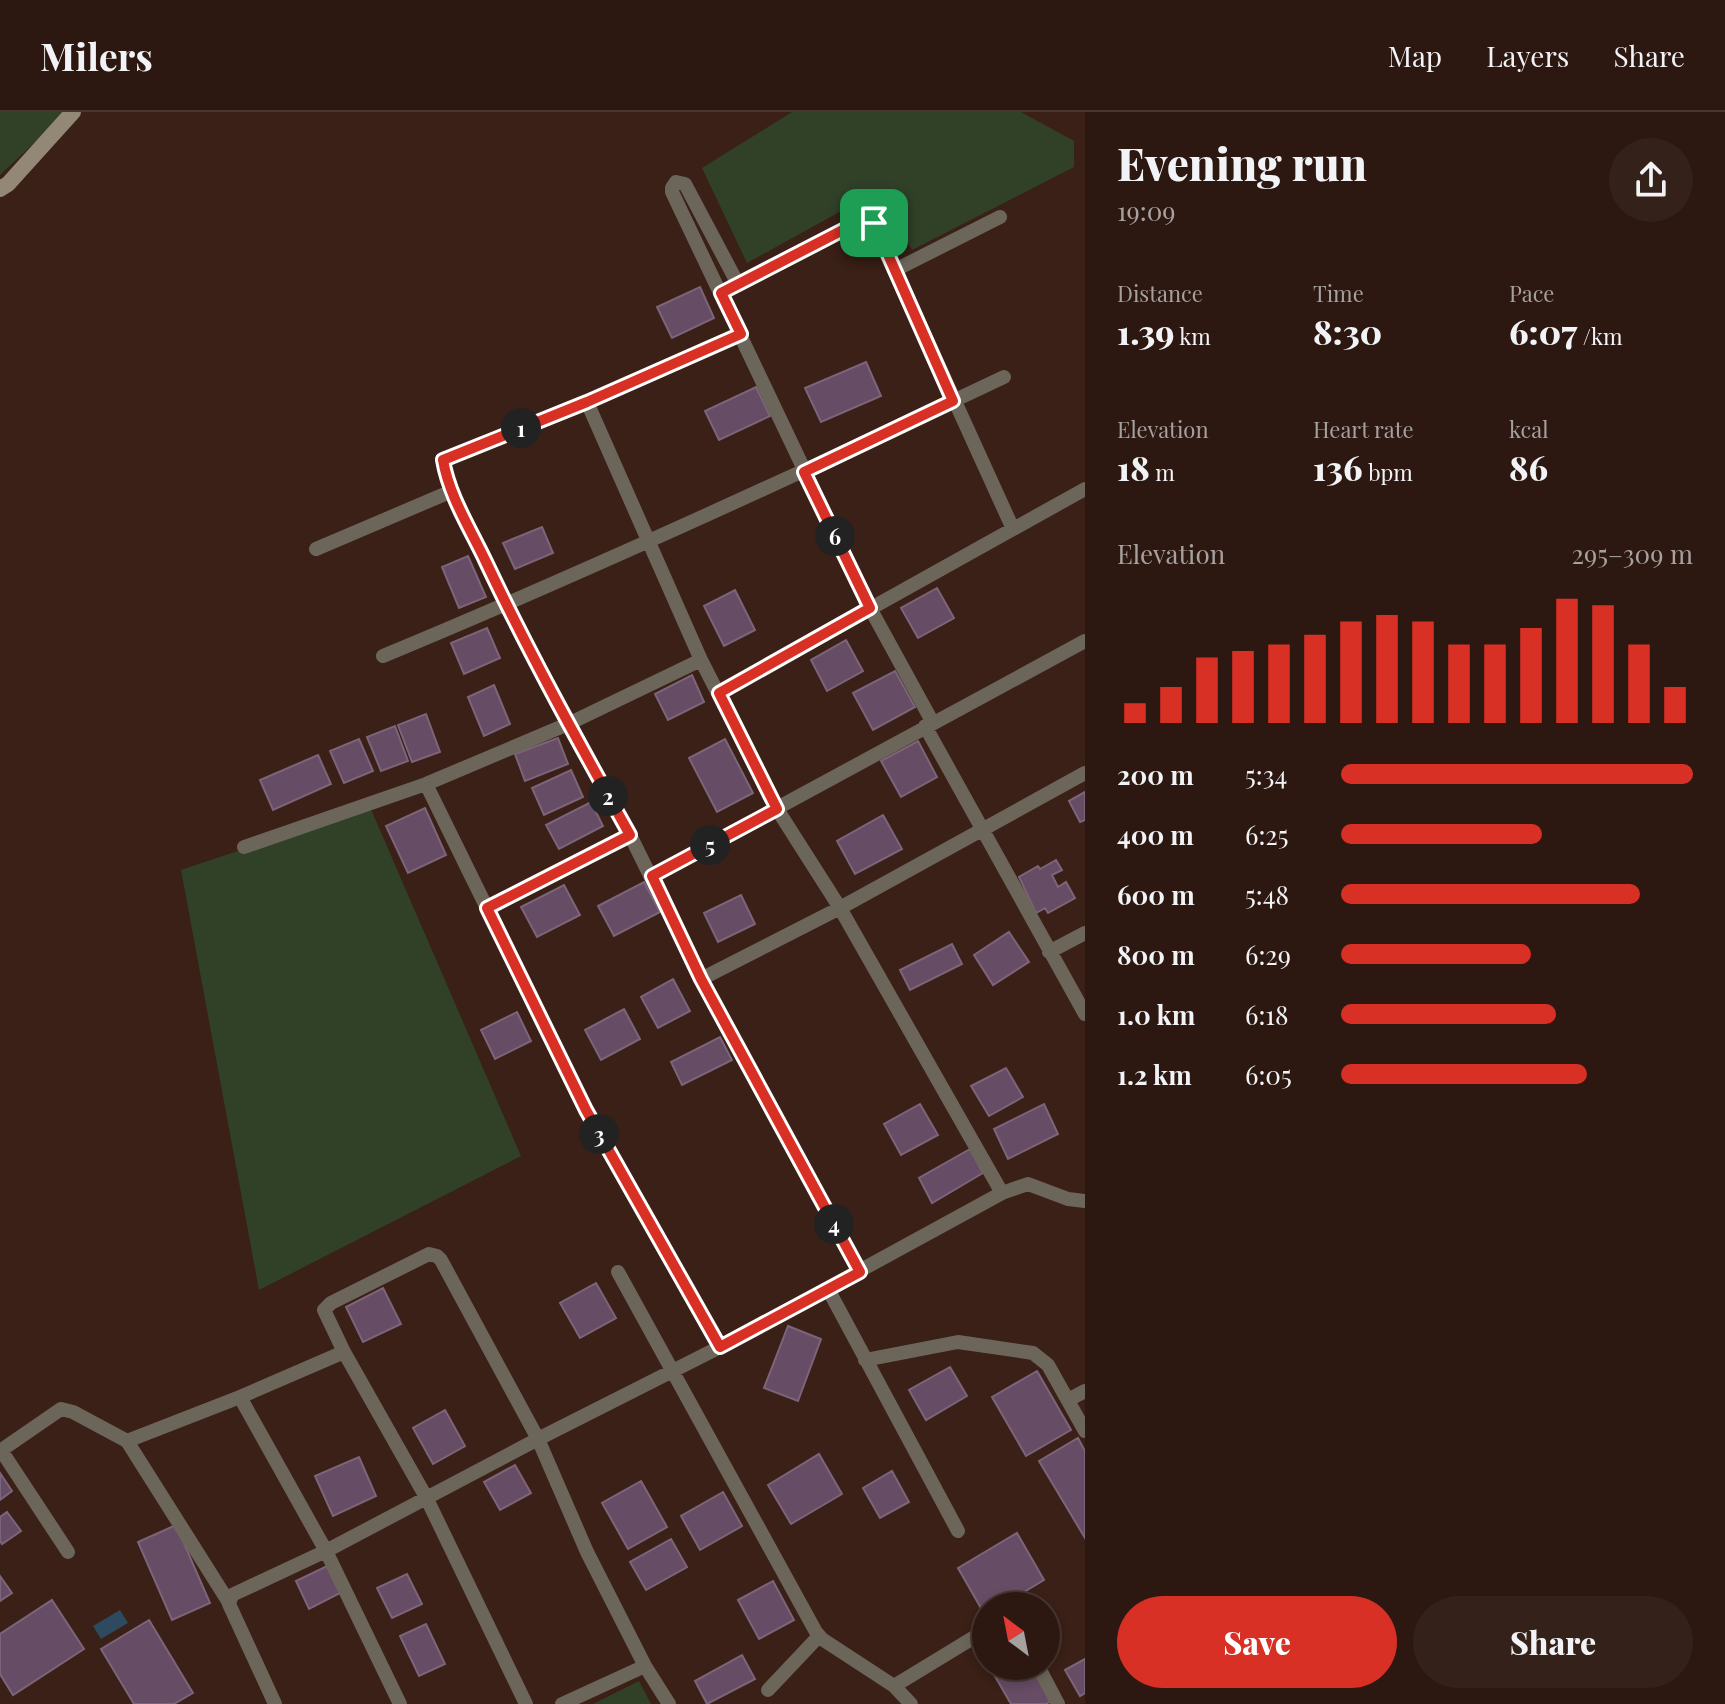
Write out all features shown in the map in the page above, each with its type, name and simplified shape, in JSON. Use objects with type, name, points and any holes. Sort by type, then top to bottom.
[{"type":"street","points":[[0,189],[73,112]]},
{"type":"street","points":[[738,284],[685,184],[676,182],[672,192],[870,608],[982,830],[1085,1014]]},
{"type":"street","points":[[721,293],[868,217],[874,223],[1013,529]]},
{"type":"street","points":[[895,270],[1000,217]]},
{"type":"street","points":[[741,334],[587,402],[445,459],[443,463],[452,491],[506,605],[652,876],[701,979],[860,1272]]},
{"type":"street","points":[[383,656],[506,605],[647,539],[804,472],[1004,377]]},
{"type":"street","points":[[587,402],[701,660],[777,809],[840,908],[1002,1193]]},
{"type":"street","points":[[719,693],[1085,489]]},
{"type":"street","points":[[316,549],[452,491]]},
{"type":"street","points":[[652,876],[1085,641]]},
{"type":"street","points":[[244,847],[426,784],[568,724],[701,660]]},
{"type":"street","points":[[701,979],[840,908],[1085,773]]},
{"type":"street","points":[[426,784],[586,1110],[720,1347]]},
{"type":"street","points":[[487,908],[630,835]]},
{"type":"street","points":[[1049,952],[1085,933]]},
{"type":"street","points":[[228,1601],[232,1595],[326,1551],[720,1347],[1002,1193],[1028,1184],[1068,1199],[1085,1201]]},
{"type":"street","points":[[526,1704],[426,1497],[325,1315],[326,1306],[424,1256],[437,1256],[538,1439],[587,1552],[645,1666],[669,1704]]},
{"type":"street","points":[[618,1272],[819,1636],[894,1686],[911,1704]]},
{"type":"street","points":[[828,1289],[958,1531]]},
{"type":"street","points":[[865,1360],[958,1342],[1033,1353],[1048,1365],[1085,1431]]},
{"type":"street","points":[[127,1441],[344,1352]]},
{"type":"street","points":[[1068,1400],[1085,1391]]},
{"type":"street","points":[[240,1397],[326,1551],[400,1704]]},
{"type":"street","points":[[68,1552],[1,1450],[61,1409],[73,1412],[127,1441],[228,1601],[275,1704]]},
{"type":"street","points":[[768,1690],[819,1636]]},
{"type":"street","points":[[894,1686],[972,1639]]},
{"type":"street","points":[[562,1704],[645,1666]]},
{"type":"street","points":[[1045,1680],[1058,1704]]},
{"type":"green space","points":[[0,112],[67,112],[0,175]]},
{"type":"green space","points":[[792,112],[1021,112],[1074,141],[1074,167],[912,250],[881,189],[747,263],[702,168]]},
{"type":"green space","points":[[370,807],[521,1156],[259,1290],[181,870]]},
{"type":"green space","points":[[639,1681],[651,1704],[593,1704]]},
{"type":"water","points":[[120,1610],[128,1623],[101,1639],[93,1626]]},
{"type":"building","points":[[700,287],[714,318],[672,338],[657,307]]},
{"type":"building","points":[[866,362],[881,396],[821,422],[805,388]]},
{"type":"building","points":[[756,387],[770,416],[719,440],[705,411]]},
{"type":"building","points":[[542,527],[553,553],[515,569],[503,543]]},
{"type":"building","points":[[468,556],[486,597],[459,608],[442,567]]},
{"type":"building","points":[[937,588],[954,618],[918,638],[901,608]]},
{"type":"building","points":[[735,590],[755,630],[724,646],[704,606]]},
{"type":"building","points":[[487,628],[500,658],[464,674],[451,643]]},
{"type":"building","points":[[846,640],[863,671],[827,691],[811,660]]},
{"type":"building","points":[[895,671],[915,707],[873,730],[853,693]]},
{"type":"building","points":[[692,675],[704,702],[668,720],[655,694]]},
{"type":"building","points":[[494,685],[510,724],[484,736],[468,697]]},
{"type":"building","points":[[426,714],[440,752],[412,762],[398,725]]},
{"type":"building","points":[[395,726],[408,761],[381,771],[367,737]]},
{"type":"building","points":[[558,738],[568,764],[525,781],[515,754]]},
{"type":"building","points":[[359,739],[373,771],[344,783],[330,751]]},
{"type":"building","points":[[725,739],[753,793],[717,812],[689,758]]},
{"type":"building","points":[[918,741],[937,777],[901,797],[881,761]]},
{"type":"building","points":[[318,755],[331,784],[273,810],[260,780]]},
{"type":"building","points":[[571,770],[583,797],[544,815],[532,788]]},
{"type":"building","points":[[1085,792],[1085,820],[1080,822],[1069,801]]},
{"type":"building","points":[[591,802],[603,826],[559,849],[546,825]]},
{"type":"building","points":[[425,808],[446,855],[408,873],[386,826]]},
{"type":"building","points":[[883,815],[902,849],[855,874],[837,841]]},
{"type":"building","points":[[1056,860],[1062,870],[1052,875],[1058,887],[1066,882],[1075,898],[1048,913],[1045,908],[1036,913],[1019,877]]},
{"type":"building","points":[[644,882],[660,912],[614,936],[598,906]]},
{"type":"building","points":[[564,885],[580,915],[537,937],[521,907]]},
{"type":"building","points":[[741,895],[755,924],[718,942],[704,913]]},
{"type":"building","points":[[1009,932],[1029,962],[993,985],[974,955]]},
{"type":"building","points":[[952,944],[962,964],[910,990],[900,970]]},
{"type":"building","points":[[673,979],[690,1011],[658,1028],[641,997]]},
{"type":"building","points":[[624,1009],[640,1039],[601,1060],[585,1030]]},
{"type":"building","points":[[517,1012],[531,1041],[495,1059],[481,1030]]},
{"type":"building","points":[[720,1037],[732,1060],[682,1085],[671,1062]]},
{"type":"building","points":[[1006,1068],[1023,1097],[989,1116],[971,1086]]},
{"type":"building","points":[[920,1104],[938,1135],[901,1155],[884,1124]]},
{"type":"building","points":[[1044,1104],[1058,1134],[1008,1159],[994,1129]]},
{"type":"building","points":[[970,1149],[983,1173],[932,1203],[919,1178]]},
{"type":"building","points":[[596,1283],[616,1318],[580,1338],[560,1303]]},
{"type":"building","points":[[383,1288],[401,1324],[363,1342],[346,1307]]},
{"type":"building","points":[[788,1326],[821,1339],[798,1401],[764,1388]]},
{"type":"building","points":[[950,1367],[967,1396],[926,1420],[909,1390]]},
{"type":"building","points":[[1037,1371],[1071,1430],[1026,1456],[992,1397]]},
{"type":"building","points":[[445,1410],[465,1446],[433,1464],[413,1428]]},
{"type":"building","points":[[1078,1438],[1085,1451],[1085,1538],[1039,1461]]},
{"type":"building","points":[[819,1454],[842,1494],[791,1524],[768,1485]]},
{"type":"building","points":[[359,1457],[376,1496],[333,1516],[315,1476]]},
{"type":"building","points":[[515,1465],[531,1493],[500,1510],[484,1482]]},
{"type":"building","points":[[892,1471],[909,1502],[880,1518],[863,1488]]},
{"type":"building","points":[[0,1473],[12,1491],[0,1500]]},
{"type":"building","points":[[641,1481],[667,1527],[628,1549],[602,1503]]},
{"type":"building","points":[[723,1492],[742,1526],[700,1550],[681,1516]]},
{"type":"building","points":[[7,1512],[21,1531],[2,1544],[0,1517]]},
{"type":"building","points":[[176,1525],[210,1603],[172,1620],[138,1542]]},
{"type":"building","points":[[1017,1533],[1044,1580],[1024,1592],[972,1592],[958,1568]]},
{"type":"building","points":[[671,1539],[687,1567],[646,1590],[630,1562]]},
{"type":"building","points":[[327,1566],[340,1593],[309,1609],[296,1581]]},
{"type":"building","points":[[407,1574],[422,1604],[392,1618],[377,1588]]},
{"type":"building","points":[[0,1576],[12,1593],[0,1601]]},
{"type":"building","points":[[773,1581],[794,1620],[759,1639],[738,1600]]},
{"type":"building","points":[[52,1600],[84,1649],[13,1695],[0,1674],[0,1634]]},
{"type":"building","points":[[149,1620],[193,1693],[174,1704],[134,1704],[101,1649]]},
{"type":"building","points":[[426,1624],[445,1664],[419,1676],[400,1636]]},
{"type":"building","points":[[742,1655],[755,1679],[707,1704],[695,1681]]},
{"type":"building","points":[[1085,1659],[1085,1693],[1080,1696],[1065,1670]]},
{"type":"building","points":[[997,1680],[1039,1680],[1051,1701],[1046,1704],[1011,1704]]},
{"type":"route","points":[[864,218],[872,219],[874,223],[953,401],[804,472],[870,608],[719,693],[777,809],[652,876],[701,979],[860,1272],[720,1347],[586,1110],[487,908],[630,835],[506,605],[452,491],[443,460],[587,402],[741,334],[721,293],[864,218]]}]
